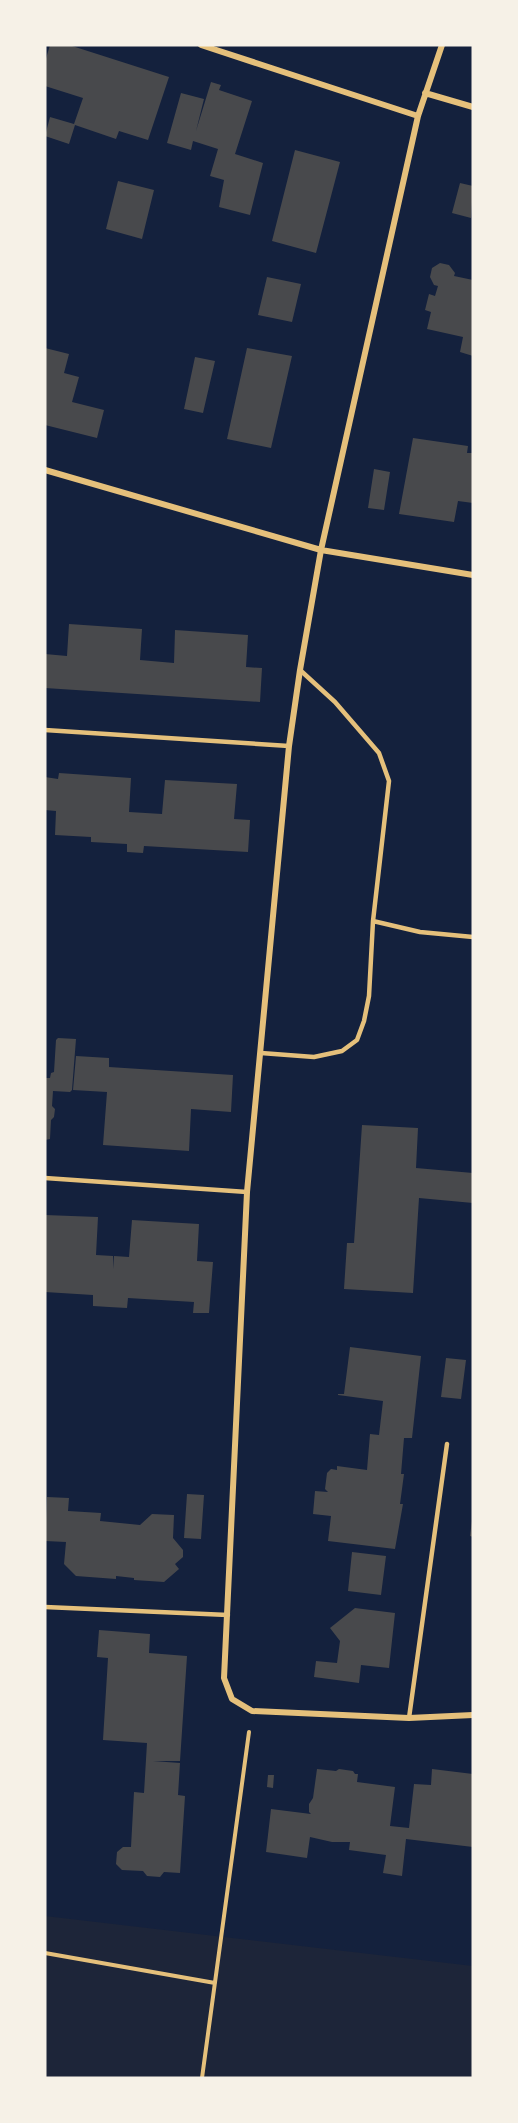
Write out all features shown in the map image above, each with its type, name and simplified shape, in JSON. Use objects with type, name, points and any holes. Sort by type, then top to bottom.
[{"type":"street","points":[[201,45],[418,116]]},
{"type":"street","points":[[442,45],[418,116],[321,550],[289,746],[247,1192],[224,1678],[232,1699],[252,1711],[409,1718],[473,1715]]},
{"type":"street","points":[[425,93],[473,107]]},
{"type":"street","points":[[45,470],[321,550],[473,574]]},
{"type":"lane","points":[[261,1053],[314,1057],[342,1051],[357,1040],[369,996],[373,921],[388,781],[379,753],[335,702],[300,670]]},
{"type":"lane","points":[[45,730],[289,746]]},
{"type":"lane","points":[[373,921],[420,932],[473,937]]},
{"type":"lane","points":[[45,1178],[247,1192]]},
{"type":"lane","points":[[409,1718],[447,1444]]},
{"type":"lane","points":[[45,1607],[228,1615]]},
{"type":"path","points":[[202,2078],[252,1711]]},
{"type":"path","points":[[45,1953],[215,1983]]},
{"type":"shaded area","points":[[45,1916],[473,1966],[473,2078],[45,2078]]},
{"type":"building","points":[[50,45],[69,45],[169,77],[148,140],[119,131],[116,139],[75,125],[69,144],[45,136],[50,117],[74,124],[83,98],[45,86],[45,62]]},
{"type":"building","points":[[211,82],[221,85],[219,90],[252,101],[235,154],[263,163],[250,215],[219,207],[224,180],[210,176],[218,149],[193,141],[191,150],[167,143],[181,93],[204,99],[196,131]]},
{"type":"building","points":[[295,150],[340,162],[316,253],[272,241]]},
{"type":"building","points":[[118,181],[154,190],[142,239],[106,229]]},
{"type":"building","points":[[460,183],[473,186],[471,218],[452,213]]},
{"type":"building","points":[[440,263],[449,265],[455,273],[454,276],[473,280],[473,356],[460,352],[463,337],[427,329],[431,312],[425,310],[429,294],[435,296],[438,286],[434,285],[430,277],[432,268]]},
{"type":"building","points":[[267,277],[301,284],[292,322],[258,315]]},
{"type":"building","points":[[45,348],[69,354],[64,373],[79,377],[72,402],[104,410],[97,438],[45,425]]},
{"type":"building","points":[[247,348],[292,356],[271,448],[227,439]]},
{"type":"building","points":[[195,357],[215,361],[203,413],[184,409]]},
{"type":"building","points":[[413,438],[468,446],[467,453],[473,453],[473,503],[458,501],[454,522],[399,514]]},
{"type":"building","points":[[374,469],[390,472],[384,510],[368,508]]},
{"type":"building","points":[[69,624],[142,629],[140,660],[174,663],[175,630],[248,635],[246,667],[262,668],[260,702],[45,688],[45,654],[67,656]]},
{"type":"building","points":[[59,773],[131,778],[129,812],[162,814],[165,780],[237,784],[234,819],[250,820],[248,852],[144,846],[143,853],[127,852],[127,844],[91,842],[91,837],[55,835],[56,811],[45,810],[45,777],[58,779]]},
{"type":"building","points":[[58,1038],[76,1039],[72,1090],[70,1092],[53,1091],[54,1117],[51,1120],[50,1139],[45,1140],[45,1078],[50,1078],[51,1073],[54,1072]]},
{"type":"building","points":[[76,1056],[109,1058],[109,1067],[233,1075],[231,1112],[191,1109],[189,1151],[103,1145],[107,1092],[73,1090]]},
{"type":"building","points":[[362,1125],[418,1128],[416,1168],[473,1173],[473,1203],[419,1198],[413,1293],[344,1289],[347,1243],[354,1243]]},
{"type":"building","points":[[45,1215],[98,1217],[96,1255],[113,1256],[113,1269],[114,1256],[129,1257],[132,1220],[199,1224],[197,1261],[213,1262],[209,1313],[193,1313],[194,1302],[128,1298],[127,1308],[93,1306],[93,1295],[45,1292]]},
{"type":"building","points":[[350,1347],[421,1356],[412,1438],[404,1438],[401,1474],[404,1474],[400,1504],[403,1504],[395,1549],[328,1541],[331,1516],[313,1514],[315,1491],[328,1492],[325,1489],[327,1473],[331,1469],[337,1470],[337,1466],[367,1470],[370,1434],[379,1435],[383,1401],[338,1395],[344,1394]]},
{"type":"building","points":[[446,1358],[466,1360],[461,1399],[441,1397]]},
{"type":"building","points":[[187,1494],[204,1495],[201,1539],[184,1538]]},
{"type":"building","points":[[47,1497],[69,1498],[68,1511],[101,1513],[100,1521],[140,1525],[152,1514],[174,1515],[173,1538],[183,1550],[183,1557],[175,1564],[179,1569],[164,1582],[116,1576],[116,1579],[76,1576],[64,1564],[66,1542],[45,1541]]},
{"type":"building","points":[[473,1521],[473,1537],[470,1536]]},
{"type":"building","points":[[352,1552],[386,1556],[381,1595],[348,1591]]},
{"type":"building","points":[[355,1608],[395,1613],[389,1668],[361,1665],[359,1683],[314,1677],[316,1661],[337,1663],[340,1641],[330,1628]]},
{"type":"building","points":[[99,1630],[150,1634],[149,1653],[187,1656],[180,1761],[153,1761],[180,1763],[178,1795],[185,1796],[180,1873],[164,1872],[160,1877],[147,1876],[143,1871],[122,1870],[116,1864],[117,1852],[123,1847],[131,1847],[134,1792],[144,1793],[147,1743],[103,1740],[108,1658],[97,1657]]},
{"type":"building","points":[[317,1769],[353,1771],[358,1774],[357,1782],[395,1787],[390,1826],[409,1828],[414,1784],[431,1785],[432,1769],[473,1774],[473,1847],[406,1839],[402,1876],[383,1873],[386,1855],[349,1850],[350,1842],[332,1842],[310,1837],[307,1858],[266,1852],[271,1809],[311,1814],[309,1804],[313,1798]]},
{"type":"building","points":[[268,1775],[274,1775],[273,1788],[267,1787]]}]
